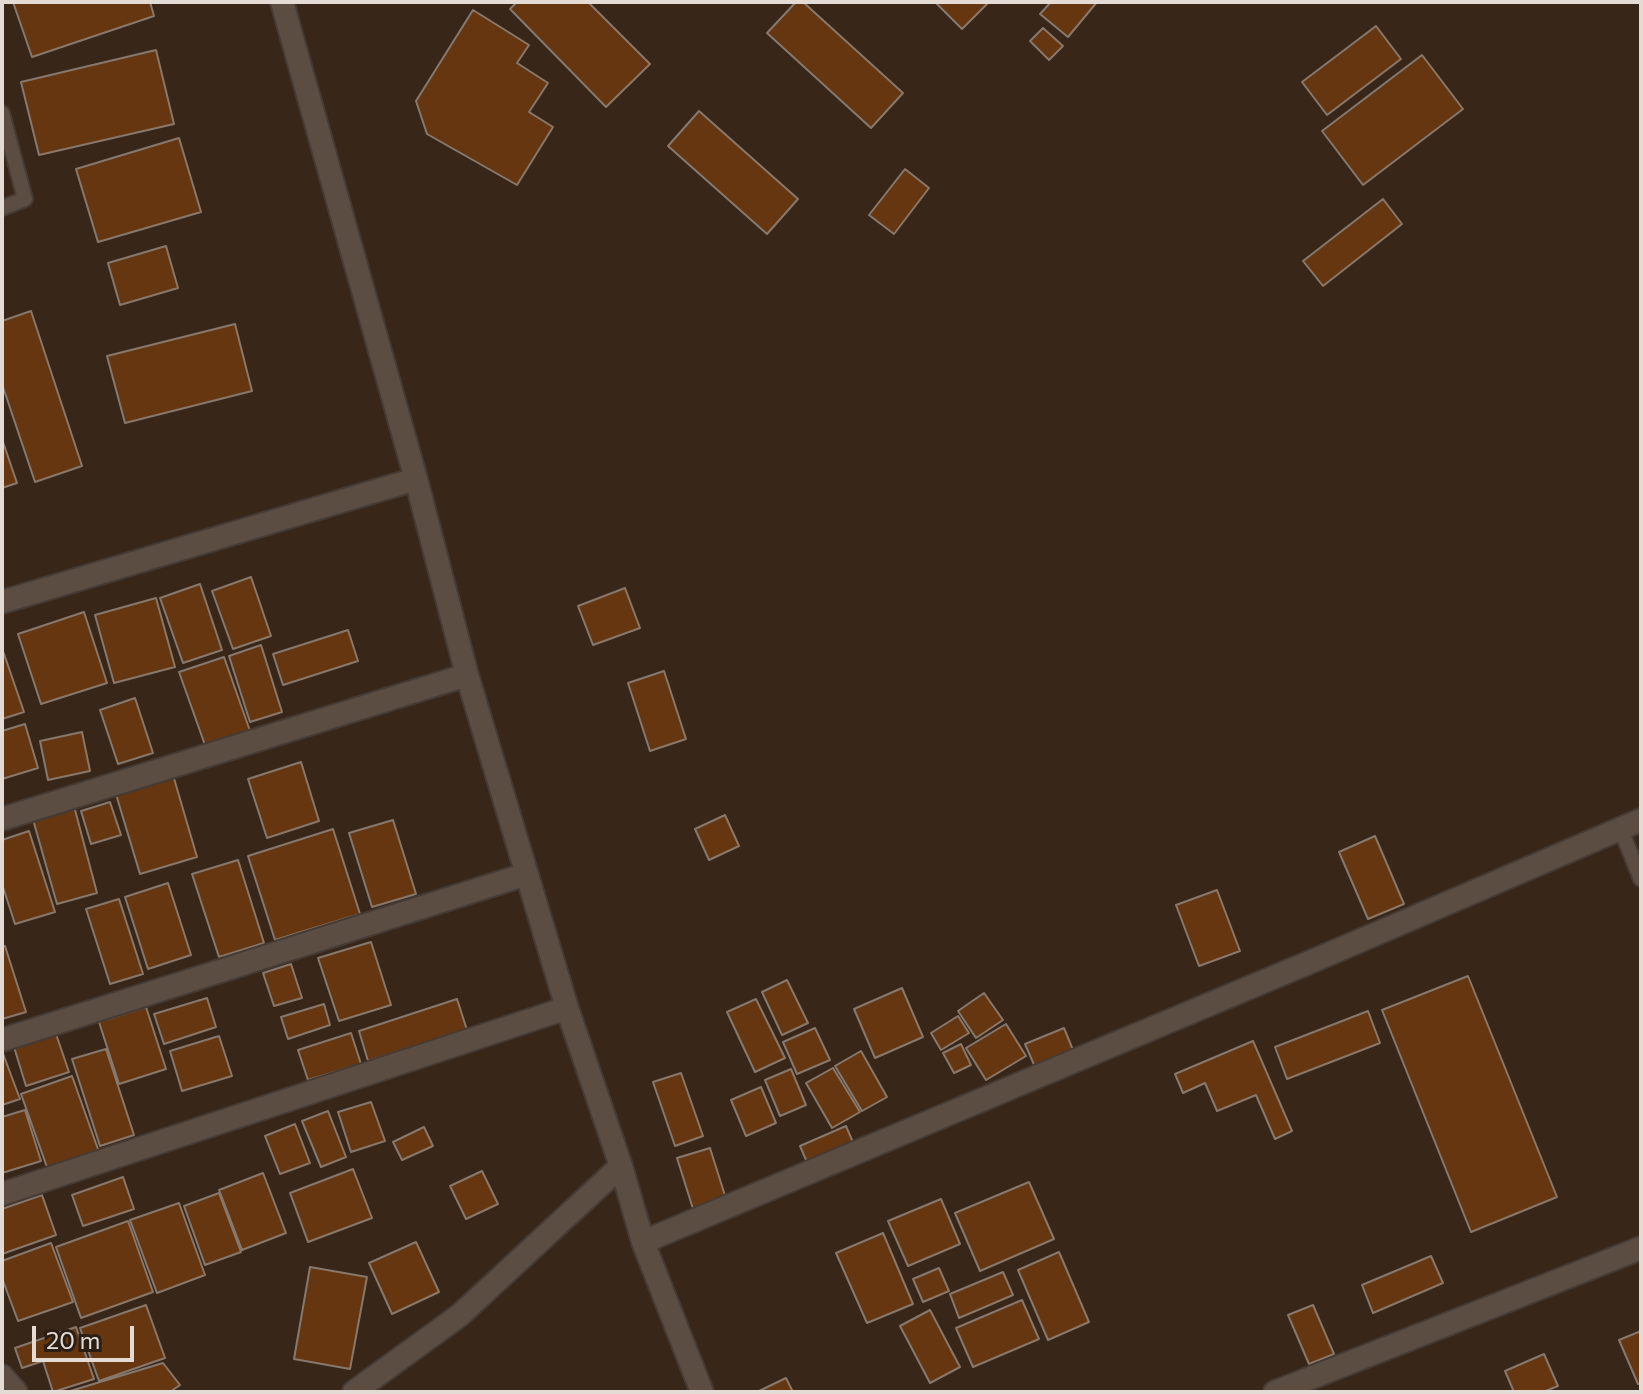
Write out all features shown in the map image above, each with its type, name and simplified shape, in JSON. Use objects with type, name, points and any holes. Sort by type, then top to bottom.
[{"type":"street","points":[[282,2],[416,479],[467,675],[567,1008],[621,1166],[643,1242],[702,1392]]},
{"type":"street","points":[[2,602],[416,479]]},
{"type":"street","points":[[2,819],[467,675]]},
{"type":"street","points":[[643,1242],[1631,825]]},
{"type":"street","points":[[2,1040],[527,874]]},
{"type":"street","points":[[2,1194],[567,1008]]},
{"type":"street","points":[[354,1392],[460,1315],[621,1166]]},
{"type":"street","points":[[1275,1392],[1641,1248]]},
{"type":"street","points":[[2,1376],[16,1392]]},
{"type":"lane","points":[[2,113],[25,199],[2,208]]},
{"type":"lane","points":[[1631,825],[1641,879]]},
{"type":"shaded area","points":[[2,2],[1641,2],[1641,1392],[8,1392],[2,1385]]},
{"type":"building","points":[[13,2],[150,2],[154,16],[32,57]]},
{"type":"building","points":[[517,2],[588,2],[650,64],[606,107],[510,9]]},
{"type":"building","points":[[796,2],[803,2],[903,93],[871,128],[767,33]]},
{"type":"building","points":[[935,2],[989,2],[962,29]]},
{"type":"building","points":[[1051,2],[1097,2],[1068,37],[1040,14]]},
{"type":"building","points":[[473,10],[529,45],[517,63],[548,83],[529,112],[553,127],[517,185],[427,134],[416,101]]},
{"type":"building","points":[[1376,26],[1401,59],[1327,115],[1302,82]]},
{"type":"building","points":[[1043,28],[1063,46],[1049,60],[1030,41]]},
{"type":"building","points":[[156,50],[174,124],[39,155],[21,82]]},
{"type":"building","points":[[1422,55],[1463,109],[1363,185],[1322,131]]},
{"type":"building","points":[[699,111],[798,199],[767,234],[668,146]]},
{"type":"building","points":[[179,138],[201,212],[98,242],[76,169]]},
{"type":"building","points":[[905,169],[929,188],[894,234],[869,215]]},
{"type":"building","points":[[1383,199],[1402,224],[1323,286],[1303,261]]},
{"type":"building","points":[[166,246],[178,288],[120,305],[108,263]]},
{"type":"building","points":[[31,311],[82,466],[35,482],[2,384],[2,321]]},
{"type":"building","points":[[235,324],[252,391],[125,423],[107,356]]},
{"type":"building","points":[[2,439],[17,483],[2,488]]},
{"type":"building","points":[[251,577],[271,636],[233,649],[212,591]]},
{"type":"building","points":[[200,584],[222,650],[183,663],[160,598]]},
{"type":"building","points":[[625,588],[640,628],[593,645],[578,606]]},
{"type":"building","points":[[156,598],[175,667],[114,683],[95,615]]},
{"type":"building","points":[[84,612],[107,683],[41,704],[18,634]]},
{"type":"building","points":[[348,630],[358,661],[283,685],[273,654]]},
{"type":"building","points":[[261,645],[282,712],[250,722],[229,656]]},
{"type":"building","points":[[2,648],[24,712],[2,719]]},
{"type":"building","points":[[224,657],[250,731],[205,745],[179,672]]},
{"type":"building","points":[[664,671],[686,739],[650,751],[628,683]]},
{"type":"building","points":[[135,698],[153,753],[118,764],[100,710]]},
{"type":"building","points":[[25,724],[38,768],[2,779],[2,731]]},
{"type":"building","points":[[82,732],[90,771],[48,780],[40,741]]},
{"type":"building","points":[[301,762],[319,821],[267,838],[248,779]]},
{"type":"building","points":[[173,775],[197,857],[140,874],[115,791]]},
{"type":"building","points":[[110,802],[121,835],[91,844],[81,811]]},
{"type":"building","points":[[74,806],[97,893],[57,904],[32,816]]},
{"type":"building","points":[[725,815],[739,846],[709,860],[695,829]]},
{"type":"building","points":[[393,820],[416,894],[372,907],[349,833]]},
{"type":"building","points":[[333,829],[360,914],[275,940],[248,856]]},
{"type":"building","points":[[29,831],[55,912],[15,924],[2,884],[2,840]]},
{"type":"building","points":[[1375,836],[1404,904],[1368,919],[1339,852]]},
{"type":"building","points":[[238,860],[264,943],[219,957],[192,874]]},
{"type":"building","points":[[168,883],[191,955],[148,969],[125,897]]},
{"type":"building","points":[[1217,890],[1240,951],[1199,966],[1176,905]]},
{"type":"building","points":[[119,899],[143,974],[110,984],[86,909]]},
{"type":"building","points":[[371,942],[391,1005],[339,1021],[318,958]]},
{"type":"building","points":[[5,946],[26,1012],[2,1019],[2,947]]},
{"type":"building","points":[[291,964],[302,998],[274,1006],[263,973]]},
{"type":"building","points":[[1468,976],[1557,1197],[1471,1232],[1382,1010]]},
{"type":"building","points":[[787,980],[808,1023],[782,1035],[762,992]]},
{"type":"building","points":[[902,988],[923,1037],[875,1058],[854,1009]]},
{"type":"building","points":[[984,993],[1003,1020],[976,1038],[958,1011]]},
{"type":"building","points":[[207,998],[216,1027],[164,1044],[154,1014]]},
{"type":"building","points":[[457,999],[467,1030],[368,1061],[359,1031]]},
{"type":"building","points":[[756,999],[785,1058],[755,1072],[727,1012]]},
{"type":"building","points":[[324,1004],[330,1025],[288,1039],[281,1017]]},
{"type":"building","points":[[146,1007],[166,1069],[119,1084],[99,1022]]},
{"type":"building","points":[[1368,1011],[1380,1043],[1287,1079],[1275,1047]]},
{"type":"building","points":[[958,1016],[969,1033],[941,1050],[931,1033]]},
{"type":"building","points":[[1006,1024],[1026,1056],[986,1080],[966,1048]]},
{"type":"building","points":[[815,1028],[830,1060],[797,1074],[783,1042]]},
{"type":"building","points":[[1064,1028],[1073,1050],[1035,1067],[1025,1044]]},
{"type":"building","points":[[351,1033],[361,1064],[308,1080],[298,1050]]},
{"type":"building","points":[[56,1034],[69,1072],[26,1086],[14,1047]]},
{"type":"building","points":[[219,1036],[232,1076],[182,1091],[170,1051]]},
{"type":"building","points":[[1253,1041],[1292,1131],[1275,1139],[1256,1095],[1217,1111],[1205,1083],[1183,1093],[1175,1074]]},
{"type":"building","points":[[961,1044],[971,1065],[954,1073],[943,1053]]},
{"type":"building","points":[[106,1049],[134,1135],[100,1146],[72,1059]]},
{"type":"building","points":[[2,1051],[20,1099],[2,1105]]},
{"type":"building","points":[[861,1051],[887,1097],[862,1111],[835,1066]]},
{"type":"building","points":[[833,1068],[860,1112],[832,1128],[806,1083]]},
{"type":"building","points":[[791,1069],[806,1105],[780,1116],[765,1080]]},
{"type":"building","points":[[681,1073],[703,1136],[675,1146],[653,1082]]},
{"type":"building","points":[[72,1076],[99,1152],[48,1170],[21,1094]]},
{"type":"building","points":[[761,1087],[776,1123],[746,1136],[731,1100]]},
{"type":"building","points":[[371,1102],[385,1141],[351,1152],[338,1112]]},
{"type":"building","points":[[25,1110],[41,1161],[2,1173],[2,1117]]},
{"type":"building","points":[[328,1111],[346,1157],[321,1167],[302,1121]]},
{"type":"building","points":[[295,1124],[310,1163],[280,1174],[265,1136]]},
{"type":"building","points":[[846,1126],[855,1147],[809,1167],[800,1146]]},
{"type":"building","points":[[424,1127],[433,1146],[402,1160],[393,1142]]},
{"type":"building","points":[[710,1148],[727,1202],[694,1212],[677,1158]]},
{"type":"building","points":[[353,1169],[372,1218],[308,1242],[290,1193]]},
{"type":"building","points":[[482,1171],[498,1204],[466,1219],[450,1186]]},
{"type":"building","points":[[263,1173],[286,1233],[242,1250],[219,1190]]},
{"type":"building","points":[[123,1177],[134,1209],[83,1226],[72,1195]]},
{"type":"building","points":[[1029,1182],[1054,1239],[980,1271],[955,1213]]},
{"type":"building","points":[[219,1193],[241,1252],[205,1265],[184,1206]]},
{"type":"building","points":[[42,1195],[56,1235],[2,1254],[2,1209]]},
{"type":"building","points":[[941,1199],[960,1244],[908,1266],[888,1221]]},
{"type":"building","points":[[179,1203],[205,1275],[157,1293],[130,1220]]},
{"type":"building","points":[[128,1221],[153,1292],[81,1318],[56,1247]]},
{"type":"building","points":[[883,1233],[913,1304],[867,1323],[836,1253]]},
{"type":"building","points":[[416,1242],[439,1292],[392,1314],[369,1263]]},
{"type":"building","points":[[51,1243],[73,1302],[18,1321],[2,1278],[2,1261]]},
{"type":"building","points":[[1059,1252],[1089,1322],[1048,1340],[1018,1270]]},
{"type":"building","points":[[1431,1256],[1443,1283],[1373,1313],[1362,1285]]},
{"type":"building","points":[[310,1267],[367,1277],[350,1369],[294,1359]]},
{"type":"building","points":[[939,1268],[949,1291],[923,1302],[913,1279]]},
{"type":"building","points":[[1003,1272],[1013,1295],[959,1318],[950,1294]]},
{"type":"building","points":[[1022,1300],[1039,1339],[973,1367],[956,1328]]},
{"type":"building","points":[[146,1305],[165,1358],[99,1381],[80,1328]]},
{"type":"building","points":[[1313,1305],[1334,1354],[1309,1364],[1288,1315]]},
{"type":"building","points":[[930,1310],[960,1367],[930,1383],[900,1326]]},
{"type":"building","points":[[76,1327],[94,1379],[53,1392],[43,1361],[22,1368],[15,1348]]},
{"type":"building","points":[[1641,1331],[1641,1383],[1638,1384],[1619,1340]]},
{"type":"building","points":[[1544,1354],[1558,1386],[1543,1392],[1514,1392],[1505,1371]]},
{"type":"building","points":[[163,1363],[180,1385],[170,1392],[67,1392]]},
{"type":"building","points":[[786,1378],[793,1392],[757,1392]]}]
